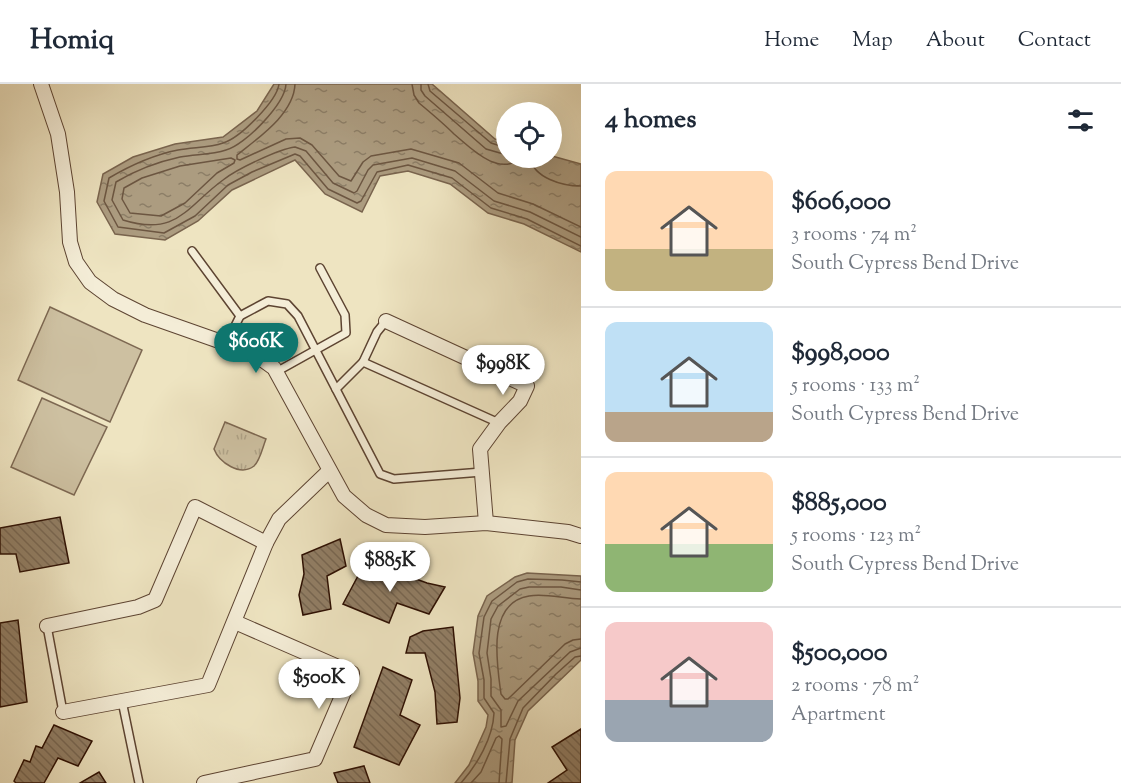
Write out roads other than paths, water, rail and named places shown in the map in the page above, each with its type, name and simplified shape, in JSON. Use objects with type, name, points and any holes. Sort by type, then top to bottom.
[{"type":"street","points":[[45,85],[58,134],[67,192],[70,242],[76,262],[90,282],[113,299],[145,315],[253,353],[274,368],[344,496],[366,515],[386,525],[425,527],[486,523],[568,532],[581,536]]},
{"type":"street","points":[[386,321],[527,386],[520,401],[499,423],[480,449],[486,523]]},
{"type":"street","points":[[63,712],[208,685],[266,543],[279,519],[329,471]]},
{"type":"street","points":[[47,626],[138,607],[155,600],[195,507],[266,543]]},
{"type":"street","points":[[204,783],[315,759],[352,673],[235,622]]},
{"type":"lane","points":[[192,251],[240,316]]},
{"type":"lane","points":[[276,372],[346,333],[345,315],[320,268]]},
{"type":"lane","points":[[226,344],[240,316],[268,301],[286,304],[298,316],[380,474],[394,479],[482,472]]},
{"type":"lane","points":[[336,388],[363,362],[377,332],[386,321]]},
{"type":"lane","points":[[363,362],[499,423]]},
{"type":"lane","points":[[47,626],[63,712]]},
{"type":"lane","points":[[122,701],[139,783]]},
{"type":"water","points":[[274,84],[432,84],[496,139],[496,168],[562,168],[562,159],[581,164],[581,252],[524,224],[488,213],[450,184],[408,171],[380,176],[362,212],[325,194],[295,160],[232,190],[198,221],[165,240],[115,234],[97,202],[103,174],[133,157],[175,144],[223,137],[257,111]]},
{"type":"water","points":[[527,573],[581,576],[581,660],[528,711],[515,740],[512,783],[455,783],[469,765],[486,727],[488,715],[478,701],[478,681],[473,653],[478,616],[487,596],[515,577]]}]
